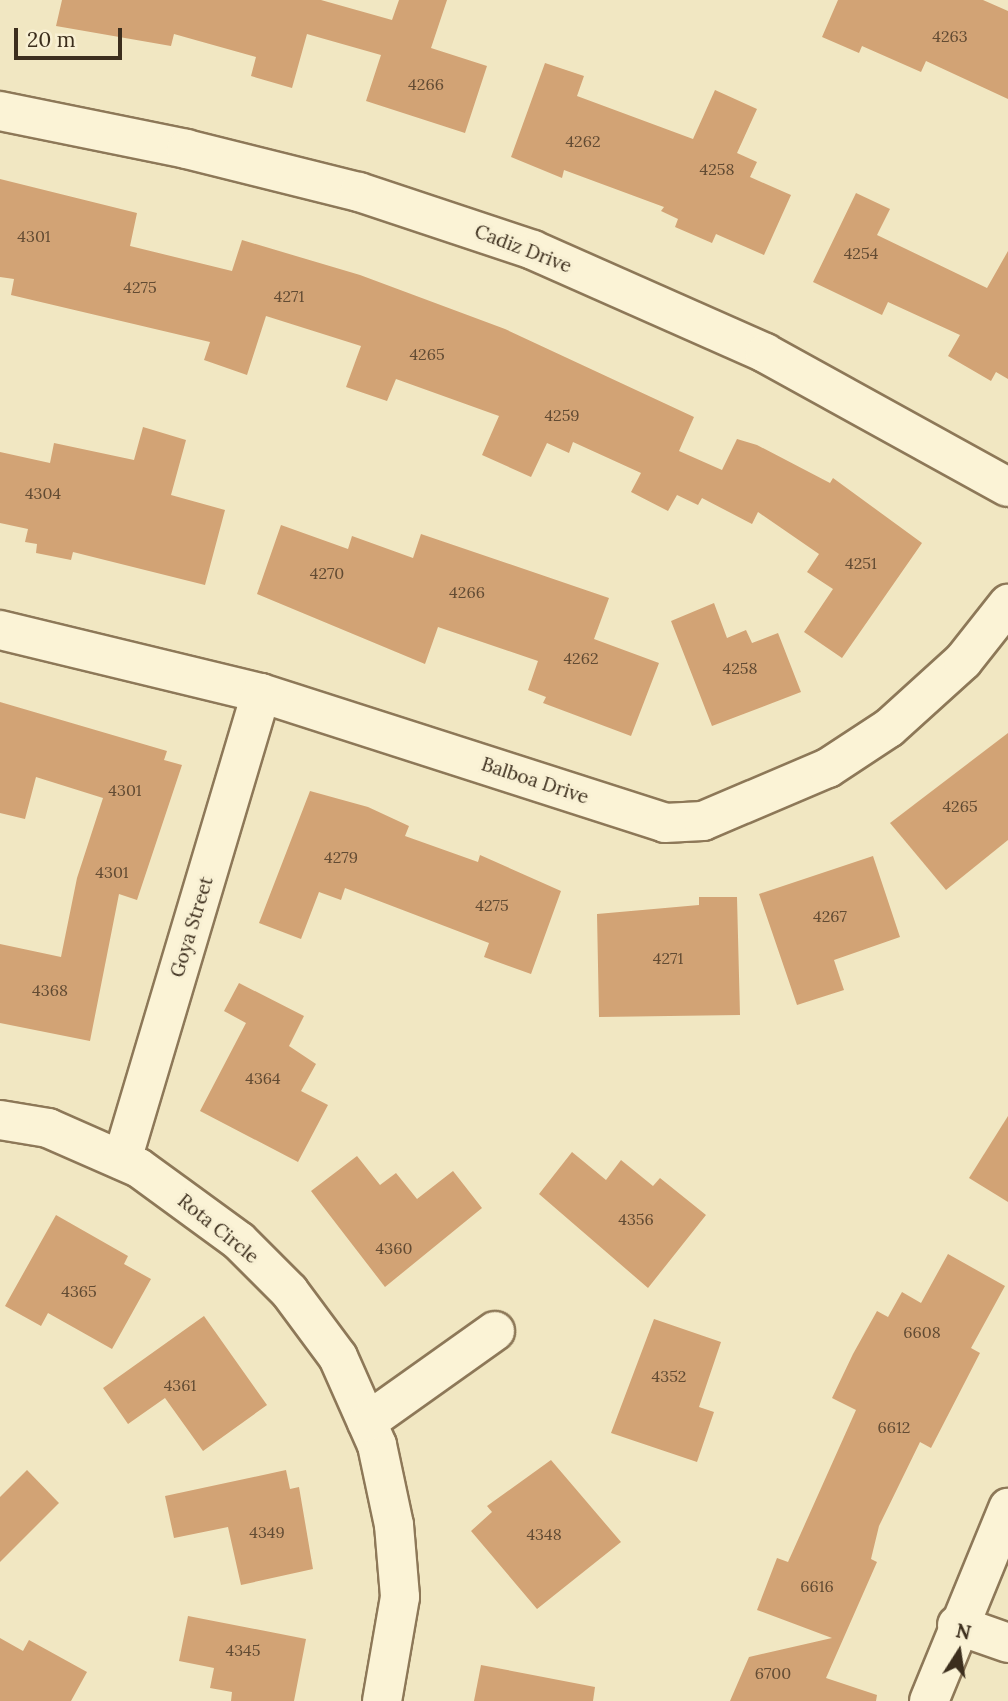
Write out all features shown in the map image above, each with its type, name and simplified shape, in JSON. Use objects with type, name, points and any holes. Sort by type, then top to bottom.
[{"type":"street","name":"Cadiz Drive","points":[[0,111],[186,149],[359,192],[533,250],[765,353],[1008,487]]},
{"type":"street","name":"Balboa Drive","points":[[0,630],[261,693],[665,823],[703,821],[828,768],[889,728],[963,661],[1008,604]]},
{"type":"street","name":"Goya Street","points":[[122,1160],[261,693]]},
{"type":"street","name":"Rota Circle","points":[[0,1120],[48,1128],[122,1160],[239,1241],[289,1291],[338,1357],[367,1422],[394,1525],[400,1597],[382,1701]]},
{"type":"street","points":[[367,1422],[495,1331]]},
{"type":"street","points":[[929,1701],[957,1625],[1008,1508]]},
{"type":"street","points":[[957,1625],[1008,1643]]},
{"type":"building","points":[[62,0],[321,0],[392,20],[399,0],[447,0],[431,48],[487,66],[465,133],[366,101],[381,55],[307,34],[292,88],[251,76],[256,57],[174,34],[171,46],[56,26]]},
{"type":"building","points":[[838,0],[983,0],[1008,11],[1008,99],[926,61],[921,72],[862,46],[859,53],[822,37]]},
{"type":"building","points":[[545,63],[584,76],[577,96],[693,139],[715,90],[757,109],[737,153],[757,162],[750,177],[791,195],[764,255],[716,234],[712,243],[675,227],[678,219],[661,211],[664,207],[564,170],[562,178],[511,157]]},
{"type":"building","points":[[0,179],[137,213],[130,246],[232,271],[242,240],[360,275],[505,329],[694,417],[679,451],[722,470],[737,439],[757,445],[830,483],[833,478],[922,543],[842,658],[804,632],[833,589],[807,572],[819,554],[758,512],[752,524],[702,498],[698,505],[677,495],[668,511],[631,492],[641,473],[573,442],[569,453],[547,443],[531,477],[482,455],[499,416],[396,379],[387,401],[346,387],[361,346],[266,316],[247,375],[204,360],[210,342],[11,295],[14,279],[0,277]]},
{"type":"building","points":[[856,193],[890,209],[877,235],[987,288],[1008,251],[1008,379],[996,372],[991,381],[948,356],[960,335],[888,302],[882,315],[813,282]]},
{"type":"building","points":[[143,427],[186,440],[171,495],[225,510],[205,585],[73,552],[71,560],[36,553],[37,544],[25,542],[28,529],[0,523],[0,452],[50,463],[54,443],[134,460]]},
{"type":"building","points":[[281,525],[348,549],[352,536],[413,558],[421,534],[609,598],[594,639],[659,663],[631,736],[543,703],[546,697],[528,690],[538,661],[438,627],[425,664],[257,594]]},
{"type":"building","points":[[714,603],[727,638],[746,630],[752,643],[778,633],[801,692],[712,726],[671,621]]},
{"type":"building","points":[[0,702],[167,751],[164,760],[182,765],[137,900],[119,894],[90,1041],[0,1023],[0,944],[61,957],[77,878],[103,798],[36,777],[25,819],[0,813]]},
{"type":"building","points":[[1008,733],[1008,840],[946,890],[890,823]]},
{"type":"building","points":[[310,791],[368,807],[409,826],[405,836],[478,862],[480,855],[561,891],[531,974],[484,957],[489,943],[345,888],[341,900],[319,892],[301,939],[259,923]]},
{"type":"building","points":[[873,856],[900,937],[834,960],[844,990],[797,1005],[759,894]]},
{"type":"building","points":[[699,897],[737,897],[740,1015],[599,1017],[597,914],[699,905]]},
{"type":"building","points":[[239,983],[304,1016],[289,1046],[316,1064],[301,1091],[328,1105],[298,1162],[200,1111],[246,1023],[224,1011]]},
{"type":"building","points":[[1008,1116],[1008,1202],[969,1178]]},
{"type":"building","points":[[572,1152],[606,1180],[621,1160],[653,1186],[660,1178],[706,1215],[648,1288],[539,1194]]},
{"type":"building","points":[[357,1156],[380,1185],[396,1173],[417,1199],[453,1171],[482,1208],[385,1287],[311,1191]]},
{"type":"building","points":[[56,1215],[128,1256],[124,1264],[151,1279],[112,1349],[48,1313],[41,1326],[5,1306]]},
{"type":"building","points":[[948,1254],[1005,1286],[971,1348],[980,1353],[931,1448],[920,1442],[879,1526],[871,1559],[877,1562],[826,1678],[877,1695],[876,1701],[730,1701],[749,1657],[832,1638],[757,1610],[777,1558],[788,1562],[856,1410],[832,1398],[853,1354],[877,1311],[888,1317],[902,1292],[921,1303]]},
{"type":"building","points":[[204,1316],[267,1405],[203,1451],[165,1398],[128,1424],[103,1388]]},
{"type":"building","points":[[654,1319],[721,1342],[699,1407],[714,1412],[697,1462],[611,1433]]},
{"type":"building","points":[[551,1460],[621,1542],[537,1609],[471,1531],[492,1512],[487,1506]]},
{"type":"building","points":[[27,1470],[59,1503],[0,1562],[0,1497]]},
{"type":"building","points":[[286,1470],[290,1489],[299,1487],[313,1569],[241,1585],[228,1527],[174,1538],[165,1496]]},
{"type":"building","points":[[188,1616],[306,1639],[294,1701],[231,1701],[232,1692],[210,1688],[214,1668],[179,1661]]},
{"type":"building","points":[[0,1638],[23,1651],[29,1640],[87,1672],[71,1701],[0,1701]]},
{"type":"building","points":[[481,1665],[595,1687],[593,1701],[474,1701]]}]
